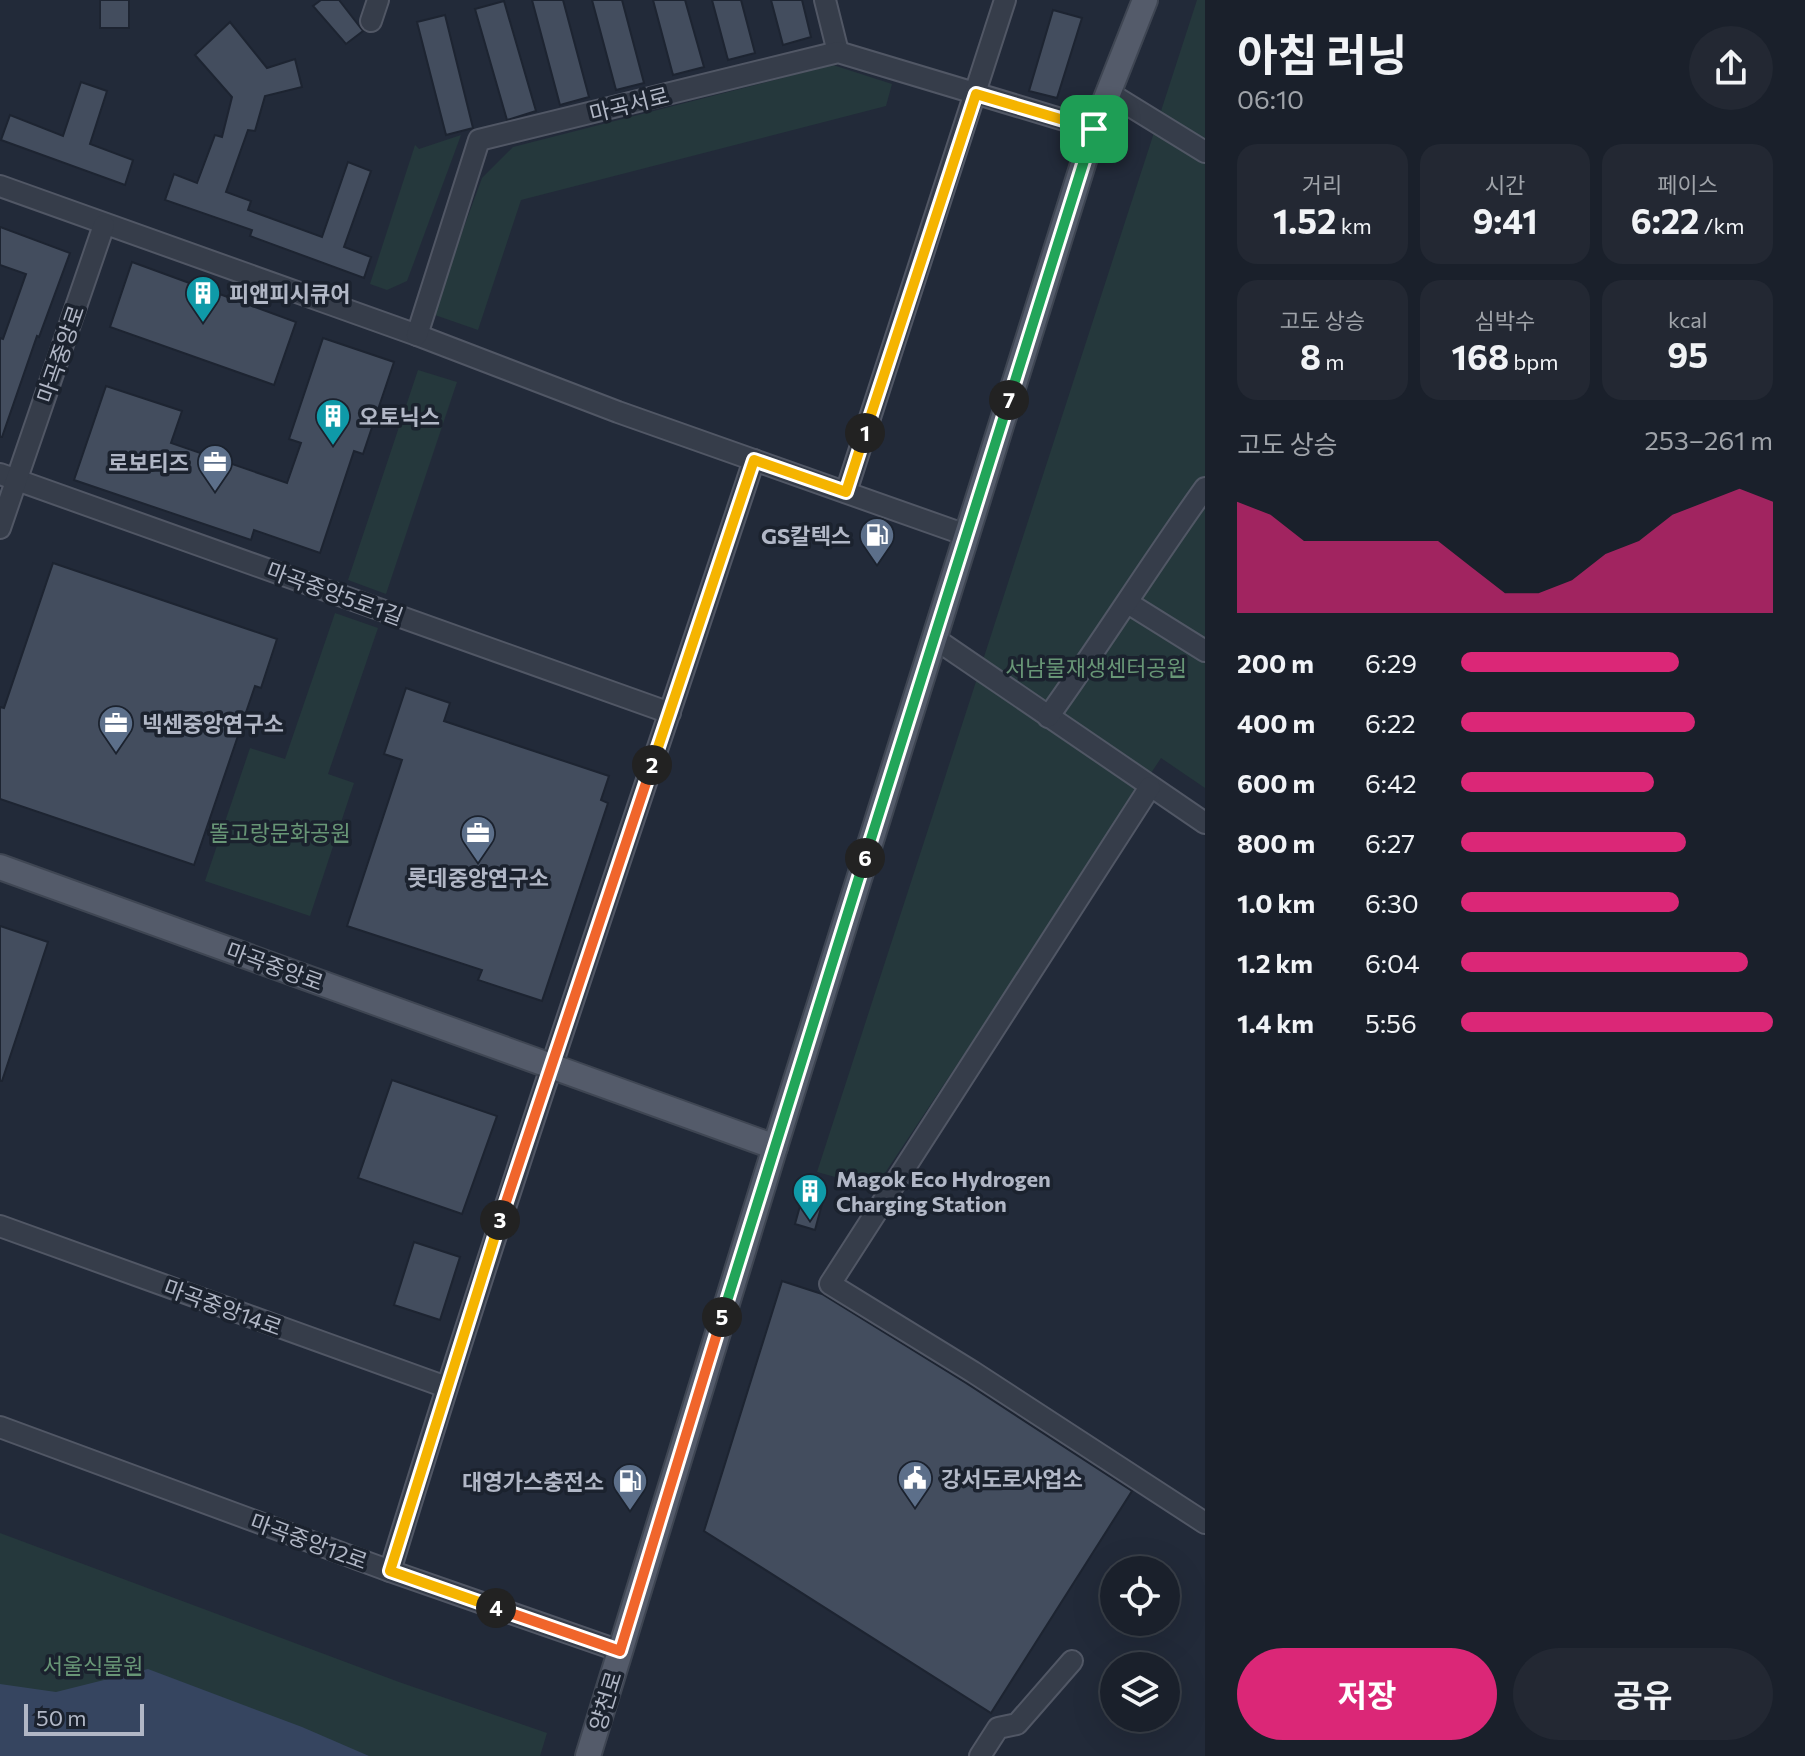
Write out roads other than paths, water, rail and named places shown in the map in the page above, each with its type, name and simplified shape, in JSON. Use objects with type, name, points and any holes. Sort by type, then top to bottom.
[{"type":"main road","name":"양천로","points":[[588,1756],[1094,129],[1145,0]]},
{"type":"main road","name":"마곡중앙로","points":[[0,867],[775,1147]]},
{"type":"street","points":[[371,21],[378,0]]},
{"type":"street","points":[[825,0],[838,52],[1094,129]]},
{"type":"street","points":[[846,492],[1005,0]]},
{"type":"street","name":"마곡서로","points":[[417,335],[479,140],[838,52]]},
{"type":"street","points":[[1109,93],[1205,152]]},
{"type":"street","points":[[0,186],[417,335],[618,412],[966,535]]},
{"type":"street","name":"마곡중앙로","points":[[0,528],[8,477],[104,225]]},
{"type":"street","points":[[390,1571],[550,1065],[754,460]]},
{"type":"street","name":"마곡중앙5로1길","points":[[8,477],[670,713]]},
{"type":"street","points":[[1048,717],[1205,488]]},
{"type":"street","points":[[1128,603],[1205,651]]},
{"type":"street","points":[[934,638],[1205,823]]},
{"type":"street","points":[[1150,787],[830,1284],[973,1372],[1205,1523]]},
{"type":"street","name":"마곡중앙14로","points":[[0,1226],[446,1387]]},
{"type":"street","name":"마곡중앙12로","points":[[0,1427],[390,1571],[620,1651]]},
{"type":"street","points":[[980,1756],[998,1728],[1017,1724],[1072,1661]]},
{"type":"water","points":[[148,1669],[302,1727],[369,1756],[0,1756],[0,1684],[56,1692]]},
{"type":"place","name":"피앤피시큐어","points":[[203,324]]},
{"type":"place","name":"오토닉스","points":[[333,447]]},
{"type":"place","name":"로보티즈","points":[[215,493]]},
{"type":"place","name":"GS칼텍스","points":[[877,566]]},
{"type":"place","name":"넥센중앙연구소","points":[[116,754]]},
{"type":"place","name":"롯데중앙연구소","points":[[478,864]]},
{"type":"place","name":"Magok Eco Hydrogen Charging Station","points":[[810,1222]]},
{"type":"place","name":"강서도로사업소","points":[[915,1509]]},
{"type":"place","name":"대영가스충전소","points":[[630,1512]]},
{"type":"park label","name":"서남물재생센터공원","points":[[1096,667]]},
{"type":"park label","name":"똘고랑문화공원","points":[[280,832]]},
{"type":"park label","name":"서울식물원","points":[[93,1665]]}]
